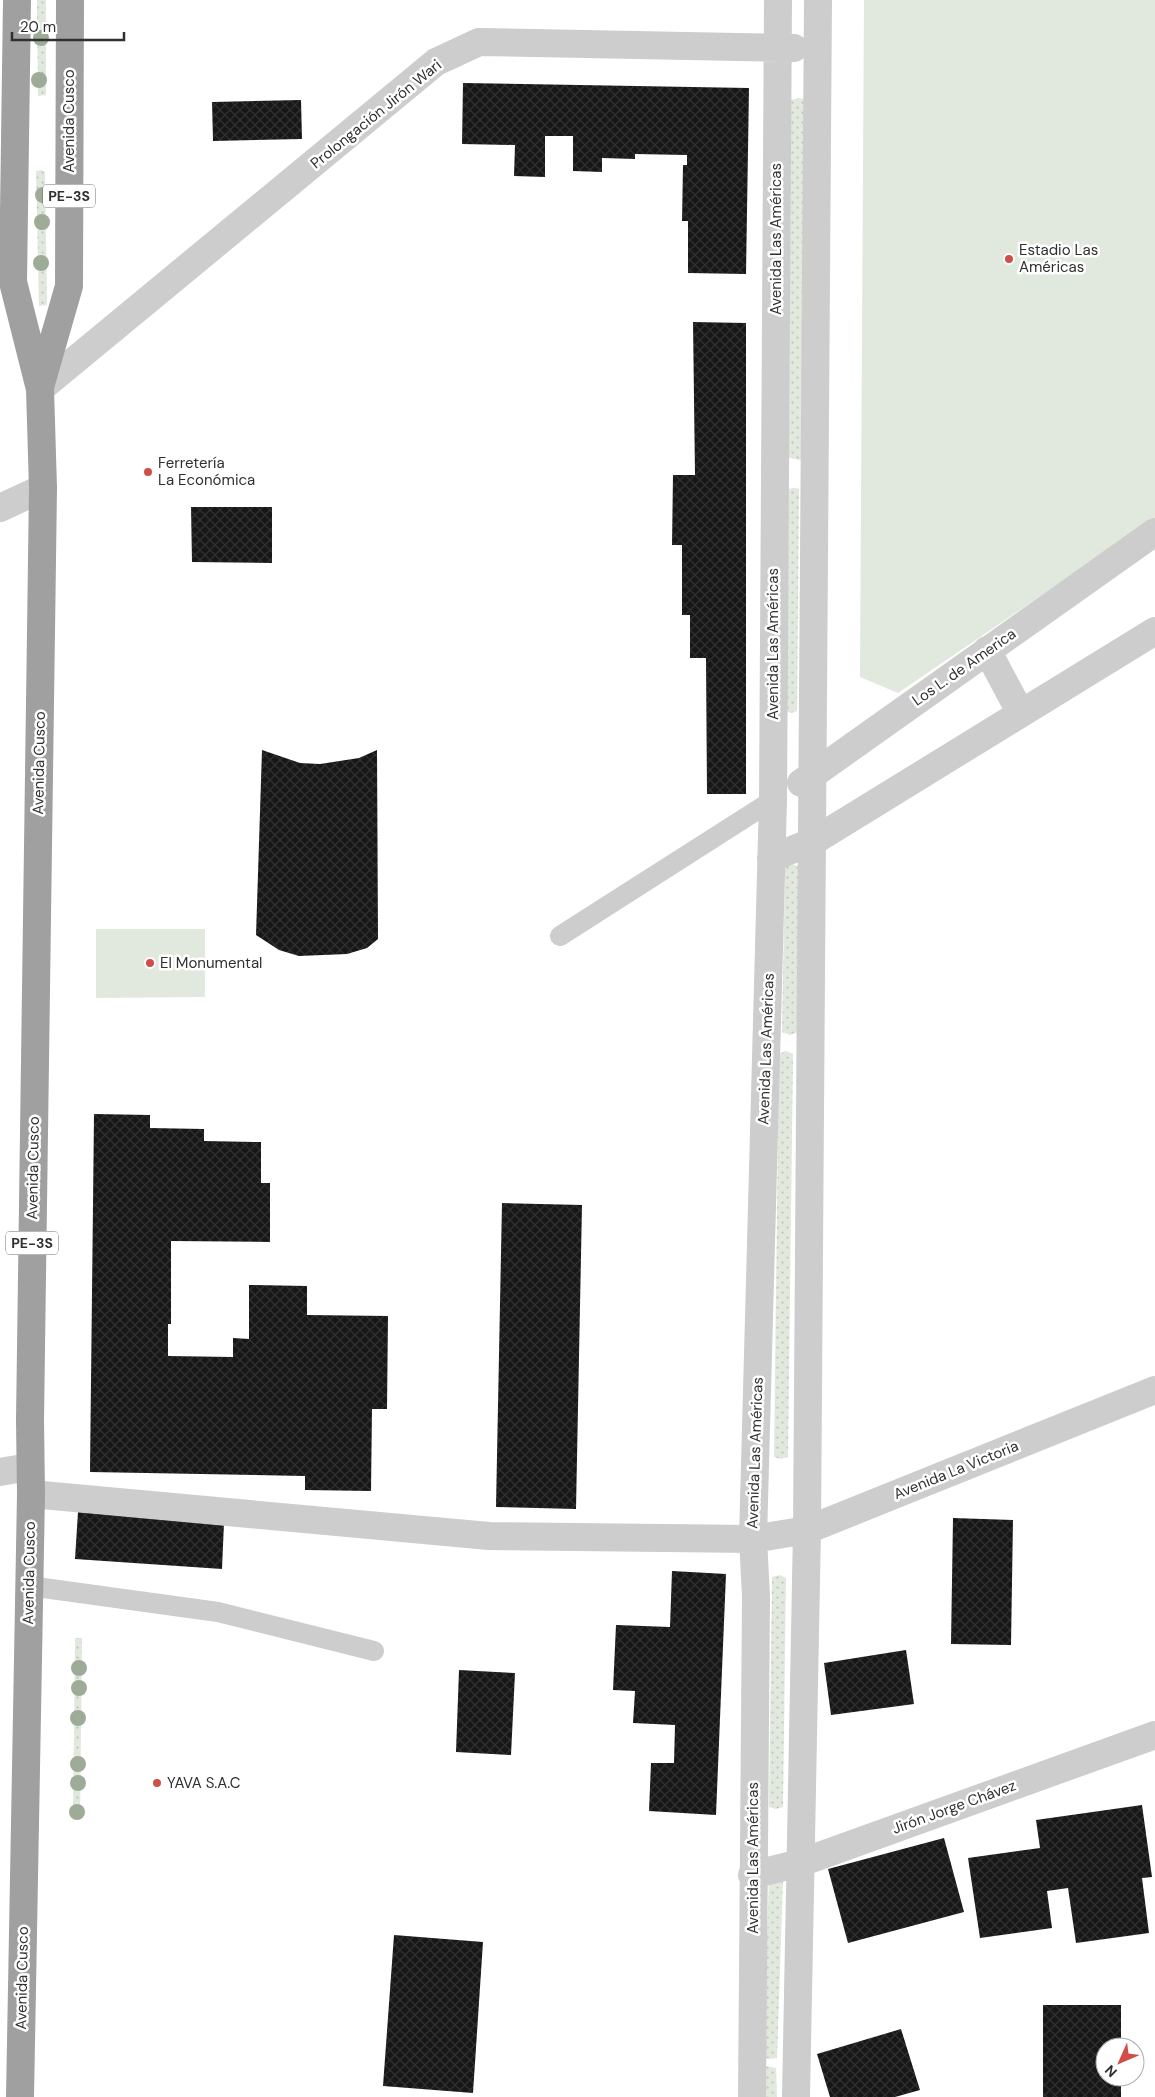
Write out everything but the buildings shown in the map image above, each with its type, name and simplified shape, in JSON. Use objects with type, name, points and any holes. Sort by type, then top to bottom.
[{"type":"highway","name":"Avenida Cusco","points":[[17,0],[13,282],[40,388],[43,488],[29,1586],[20,2097]]},
{"type":"highway","name":"Avenida Cusco","points":[[40,388],[68,286],[70,0]]},
{"type":"street","name":"Avenida Las Américas","points":[[752,2097],[752,1875],[756,1596],[753,1539],[773,800],[778,0]]},
{"type":"street","points":[[796,2097],[807,1530],[816,49],[818,0]]},
{"type":"street","name":"Prolongación Jirón Wari","points":[[40,388],[436,62],[478,42],[816,49]]},
{"type":"street","points":[[0,508],[43,488]]},
{"type":"street","name":"Los L. de America","points":[[773,800],[812,776],[1155,532]]},
{"type":"street","points":[[771,858],[812,842],[1020,712],[1155,631]]},
{"type":"street","points":[[987,650],[1020,712]]},
{"type":"street","name":"Avenida La Victoria","points":[[0,1472],[30,1480],[489,1536],[753,1539],[807,1530],[1155,1390]]},
{"type":"street","name":"Jirón Jorge Chávez","points":[[752,1875],[800,1863],[1155,1735]]},
{"type":"lane","points":[[560,936],[773,800]]},
{"type":"lane","points":[[29,1586],[218,1612],[374,1651]]},
{"type":"shaded area","points":[[37,0],[46,0],[46,95],[38,96]]},
{"type":"shaded area","name":"Estadio Las Américas","points":[[864,0],[1155,0],[1155,518],[898,693],[860,677]]},
{"type":"shaded area","points":[[799,98],[807,100],[801,460],[789,458],[791,100]]},
{"type":"shaded area","points":[[41,170],[45,172],[47,305],[39,306],[36,171]]},
{"type":"shaded area","points":[[788,489],[799,489],[797,711],[791,713],[786,711]]},
{"type":"shaded area","points":[[792,864],[800,867],[798,1032],[790,1035],[782,1032],[785,866]]},
{"type":"shaded area","name":"El Monumental","points":[[96,929],[205,929],[205,997],[96,998]]},
{"type":"shaded area","points":[[786,1051],[793,1054],[788,1457],[781,1459],[774,1457],[779,1054]]},
{"type":"shaded area","points":[[780,1575],[786,1578],[783,1807],[776,1809],[769,1807],[772,1577]]},
{"type":"shaded area","points":[[75,1638],[82,1638],[80,1818],[73,1818]]},
{"type":"shaded area","points":[[769,1878],[783,1879],[777,2058],[770,2059],[763,2058]]},
{"type":"shaded area","points":[[765,2066],[776,2068],[777,2097],[763,2097]]},
{"type":"place","name":"Estadio Las Américas","points":[[1009,259]]},
{"type":"place","name":"Ferretería La Económica","points":[[148,472]]},
{"type":"place","name":"El Monumental","points":[[150,963]]},
{"type":"place","name":"YAVA S.A.C","points":[[157,1783]]}]
